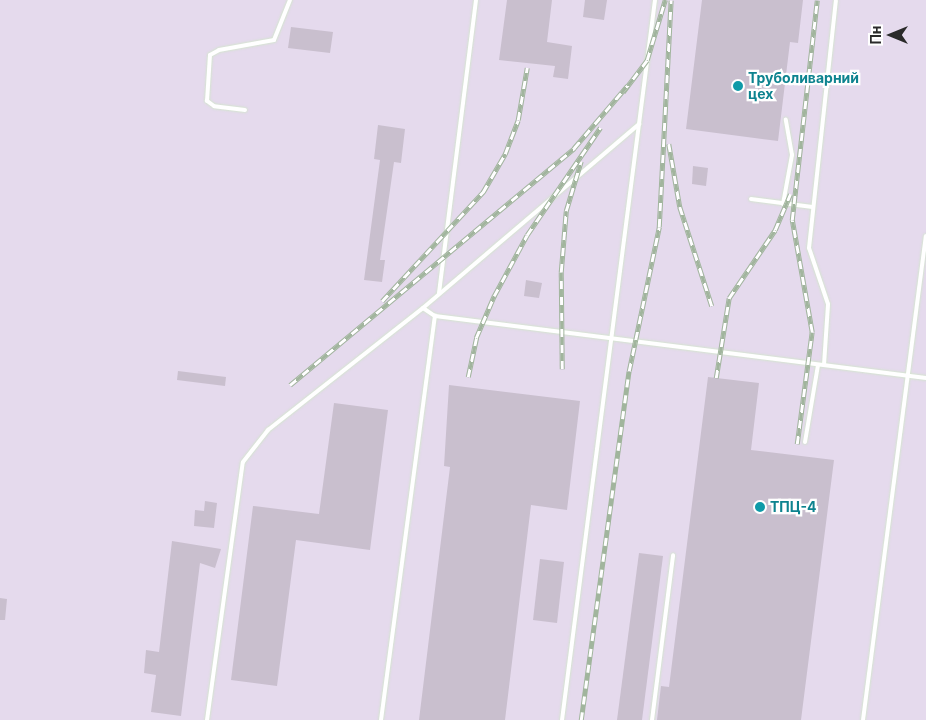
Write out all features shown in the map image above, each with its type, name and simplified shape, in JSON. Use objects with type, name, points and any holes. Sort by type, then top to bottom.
[{"type":"lane","points":[[245,110],[214,106],[207,101],[210,56],[219,50],[274,40],[290,0]]},
{"type":"lane","points":[[439,293],[476,0]]},
{"type":"lane","points":[[562,720],[655,0]]},
{"type":"lane","points":[[824,365],[828,304],[809,257],[812,207],[836,0]]},
{"type":"lane","points":[[783,204],[792,155],[786,120]]},
{"type":"lane","points":[[207,720],[242,462],[268,430],[423,308],[639,124]]},
{"type":"lane","points":[[751,199],[812,207]]},
{"type":"lane","points":[[863,720],[926,236]]},
{"type":"lane","points":[[423,308],[435,316],[926,378]]},
{"type":"lane","points":[[381,720],[435,316]]},
{"type":"lane","points":[[806,442],[818,364]]},
{"type":"lane","points":[[652,720],[674,555]]},
{"type":"building","points":[[507,0],[552,0],[547,42],[572,46],[568,79],[553,77],[555,66],[499,60]]},
{"type":"building","points":[[585,0],[607,0],[604,20],[583,17]]},
{"type":"building","name":"Труболиварний цех","points":[[702,0],[803,0],[798,43],[790,42],[778,141],[686,129]]},
{"type":"building","points":[[291,27],[333,32],[330,53],[288,48]]},
{"type":"building","points":[[378,125],[405,129],[401,163],[394,162],[380,260],[385,260],[382,282],[364,280],[380,160],[374,159]]},
{"type":"building","points":[[693,166],[708,168],[706,186],[692,184]]},
{"type":"building","points":[[526,280],[542,283],[539,298],[524,296]]},
{"type":"building","points":[[178,371],[226,377],[225,386],[177,380]]},
{"type":"building","name":"ТПЦ-4","points":[[708,377],[759,383],[751,450],[834,460],[801,720],[657,720],[661,686],[669,687]]},
{"type":"building","points":[[449,385],[580,401],[567,510],[531,505],[505,720],[419,720],[450,467],[444,466]]},
{"type":"building","points":[[334,403],[388,410],[370,550],[296,540],[277,686],[231,680],[253,506],[319,514]]},
{"type":"building","points":[[205,501],[217,503],[214,528],[194,526],[195,510],[204,511]]},
{"type":"building","points":[[172,541],[221,549],[215,568],[200,563],[181,716],[151,712],[156,675],[144,673],[146,650],[159,652]]},
{"type":"building","points":[[639,553],[663,556],[642,720],[617,720]]},
{"type":"building","points":[[540,559],[564,562],[557,623],[533,620]]},
{"type":"building","points":[[0,598],[7,599],[5,620],[0,620]]},
{"type":"railway","points":[[623,92],[647,60],[665,0]]},
{"type":"railway","points":[[581,720],[629,371],[659,227],[671,0]]},
{"type":"railway","points":[[797,444],[812,332],[792,220],[817,0]]},
{"type":"railway","points":[[382,301],[483,192],[505,154],[518,120],[527,68]]},
{"type":"railway","points":[[290,385],[574,148],[627,86]]},
{"type":"railway","points":[[468,377],[476,338],[494,296],[527,235],[600,128]]},
{"type":"railway","points":[[669,144],[680,207],[712,306]]},
{"type":"railway","points":[[562,369],[561,272],[566,211],[581,161]]},
{"type":"railway","points":[[716,378],[729,298],[775,230],[790,194]]},
{"type":"place","name":"Труболиварний цех","points":[[738,86]]},
{"type":"place","name":"ТПЦ-4","points":[[760,507]]}]
